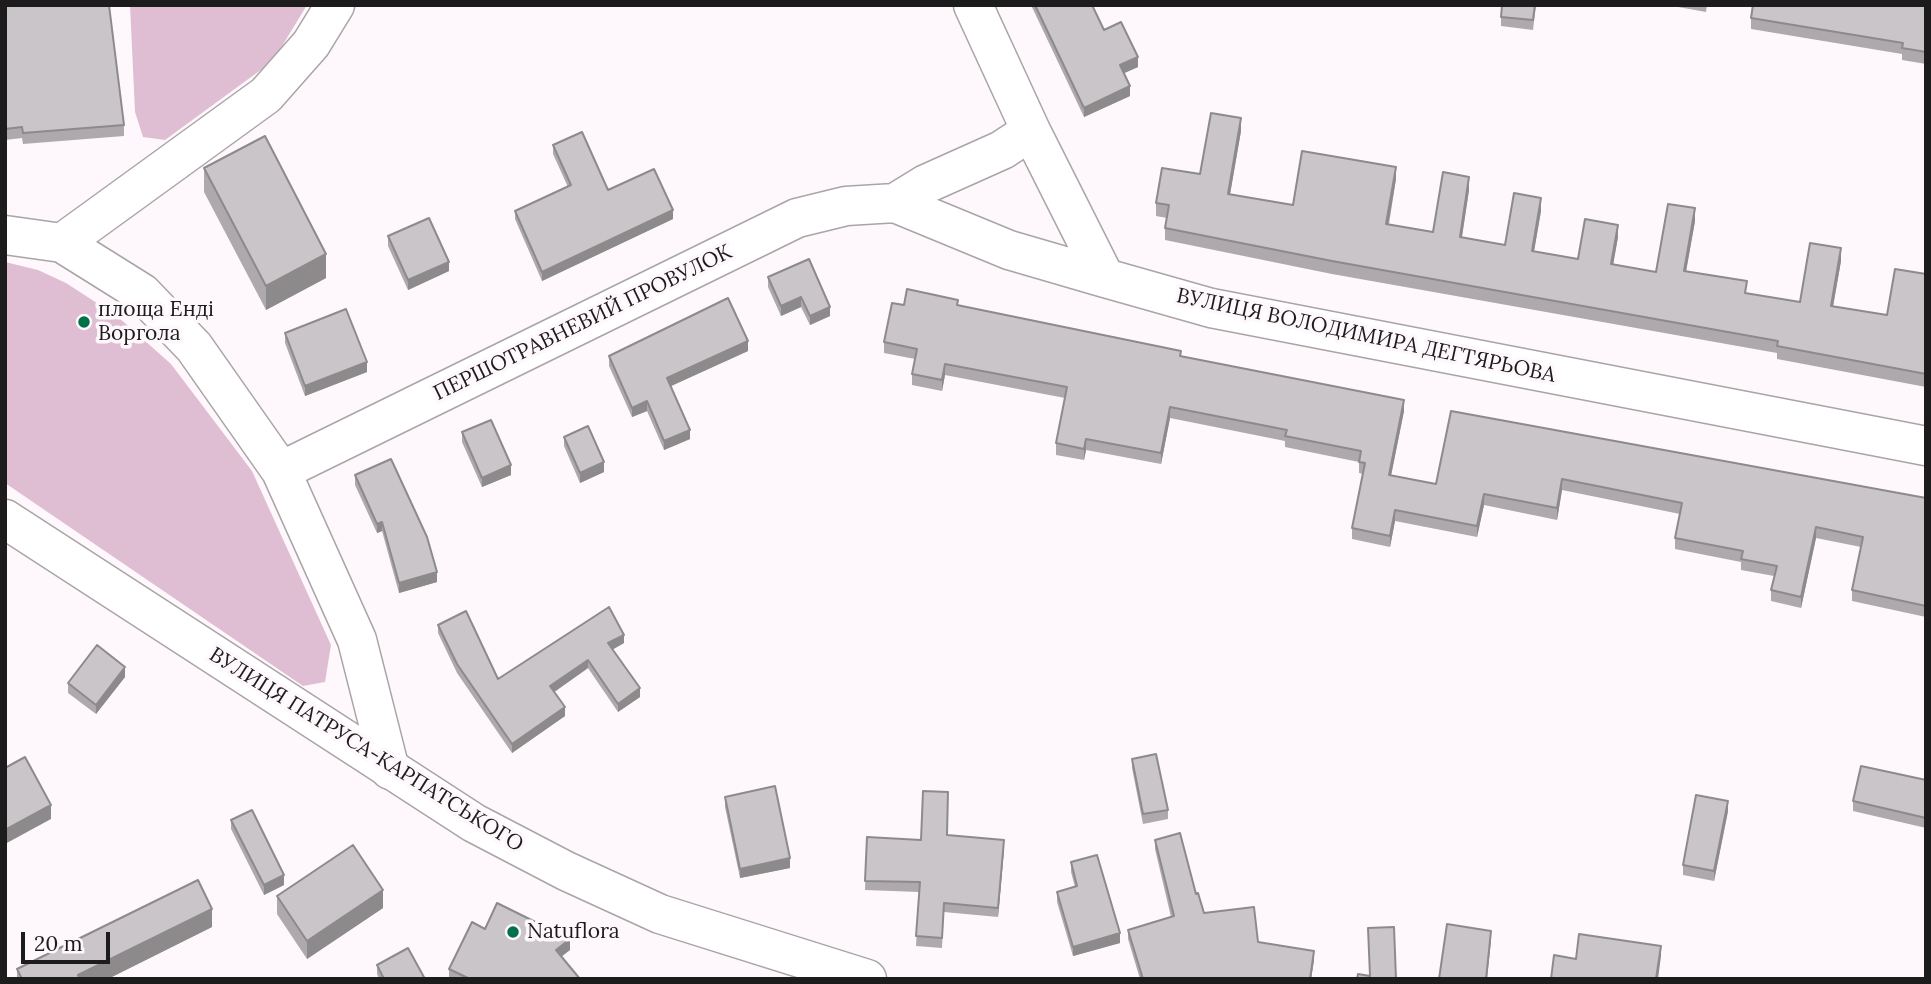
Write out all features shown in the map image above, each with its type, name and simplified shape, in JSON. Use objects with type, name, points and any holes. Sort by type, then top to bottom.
[{"type":"street","points":[[62,243],[266,95],[311,44],[335,5]]},
{"type":"street","points":[[973,5],[1031,131],[1105,278]]},
{"type":"street","name":"ПЕРШОТРАВНЕВИЙ ПРОВУЛОК","points":[[895,203],[926,184],[1002,150],[1031,131]]},
{"type":"street","name":"ПЕРШОТРАВНЕВИЙ ПРОВУЛОК","points":[[281,471],[797,218],[846,206],[895,203],[1009,250],[1105,278]]},
{"type":"street","points":[[5,235],[62,243],[142,293],[194,347],[281,471],[357,640],[390,770]]},
{"type":"street","name":"ВУЛИЦЯ ВОЛОДИМИРА ДЕГТЯРЬОВА","points":[[1105,278],[1211,308],[1926,446]]},
{"type":"street","name":"ВУЛИЦЯ ПАТРУСА-КАРПАТСЬКОГО","points":[[5,519],[390,770],[508,841],[566,872],[660,914],[867,979]]},
{"type":"shaded area","points":[[130,5],[307,5],[273,61],[165,140],[143,137],[135,112]]},
{"type":"shaded area","points":[[5,262],[38,270],[66,283],[117,316],[171,364],[252,471],[331,645],[325,682],[303,686],[5,483]]},
{"type":"building","points":[[5,5],[109,5],[124,125],[23,133],[22,127],[5,129]]},
{"type":"building","points":[[1035,5],[1092,5],[1104,30],[1121,22],[1138,57],[1120,65],[1130,86],[1084,108]]},
{"type":"building","points":[[1502,5],[1535,5],[1533,20],[1501,17]]},
{"type":"building","points":[[1753,5],[1926,5],[1926,52],[1902,48],[1903,43],[1751,18]]},
{"type":"building","points":[[1211,113],[1241,118],[1228,194],[1293,205],[1302,151],[1396,167],[1386,224],[1433,232],[1443,172],[1469,177],[1460,237],[1505,245],[1514,193],[1541,198],[1532,251],[1578,259],[1585,219],[1618,225],[1611,264],[1656,272],[1668,204],[1695,208],[1684,271],[1747,281],[1745,293],[1800,302],[1810,243],[1841,248],[1831,306],[1887,315],[1895,269],[1926,274],[1926,374],[1777,346],[1778,341],[1332,261],[1165,228],[1169,205],[1156,203],[1162,168],[1200,174]]},
{"type":"building","points":[[582,132],[608,190],[654,169],[673,210],[542,272],[515,211],[571,185],[553,145]]},
{"type":"building","points":[[265,136],[326,254],[266,286],[204,168]]},
{"type":"building","points":[[429,218],[449,262],[408,280],[388,236]]},
{"type":"building","points":[[809,259],[830,307],[810,316],[801,297],[781,306],[768,277]]},
{"type":"building","points":[[907,289],[958,300],[957,305],[1181,351],[1180,356],[1404,400],[1389,475],[1436,484],[1451,411],[1926,498],[1926,606],[1852,590],[1863,537],[1816,527],[1801,597],[1771,590],[1777,566],[1741,559],[1743,551],[1675,538],[1682,503],[1562,479],[1557,508],[1484,494],[1477,526],[1395,510],[1390,536],[1352,528],[1365,463],[1359,462],[1361,451],[1285,436],[1287,430],[1170,407],[1161,453],[1086,439],[1084,449],[1056,443],[1067,387],[945,364],[942,380],[912,374],[917,349],[884,342],[892,303],[904,305]]},
{"type":"building","points":[[728,298],[748,341],[667,378],[690,430],[664,441],[647,401],[632,408],[609,356]]},
{"type":"building","points":[[346,309],[367,362],[305,386],[285,333]]},
{"type":"building","points":[[491,420],[511,465],[482,478],[462,432]]},
{"type":"building","points":[[588,426],[604,462],[580,473],[564,437]]},
{"type":"building","points":[[391,459],[427,537],[437,572],[399,583],[382,522],[377,524],[355,475]]},
{"type":"building","points":[[609,607],[624,635],[608,643],[640,688],[618,704],[588,660],[550,686],[565,707],[512,744],[457,664],[438,625],[466,611],[498,679]]},
{"type":"building","points":[[97,645],[125,667],[96,705],[68,683]]},
{"type":"building","points":[[1156,754],[1168,810],[1143,814],[1132,759]]},
{"type":"building","points":[[25,757],[51,805],[5,830],[5,768]]},
{"type":"building","points":[[1861,766],[1926,780],[1926,818],[1853,801]]},
{"type":"building","points":[[775,786],[790,858],[740,869],[725,797]]},
{"type":"building","points":[[923,791],[948,792],[947,835],[1004,840],[998,908],[944,903],[942,938],[916,936],[920,882],[865,881],[867,837],[921,840]]},
{"type":"building","points":[[1696,795],[1728,801],[1714,871],[1683,865]]},
{"type":"building","points":[[252,810],[284,875],[264,885],[231,820]]},
{"type":"building","points":[[1180,833],[1196,894],[1198,893],[1204,913],[1254,907],[1258,942],[1314,951],[1310,979],[1143,979],[1128,930],[1174,916],[1155,840]]},
{"type":"building","points":[[353,845],[383,890],[307,941],[277,896]]},
{"type":"building","points":[[1097,855],[1120,933],[1073,947],[1057,892],[1077,886],[1071,862]]},
{"type":"building","points":[[198,880],[212,909],[78,975],[80,979],[22,979],[17,969]]},
{"type":"building","points":[[497,903],[570,939],[556,950],[580,979],[470,979],[449,969],[472,922],[485,929]]},
{"type":"building","points":[[1447,924],[1491,931],[1486,979],[1439,979]]},
{"type":"building","points":[[1394,927],[1396,979],[1357,979],[1358,974],[1370,976],[1368,928]]},
{"type":"building","points":[[1579,934],[1661,946],[1656,979],[1551,979],[1554,955],[1576,959]]},
{"type":"building","points":[[408,948],[425,979],[384,979],[377,965]]},
{"type":"place","name":"площа Енді Воргола","points":[[84,322]]},
{"type":"place","name":"Natuflora","points":[[513,932]]}]
